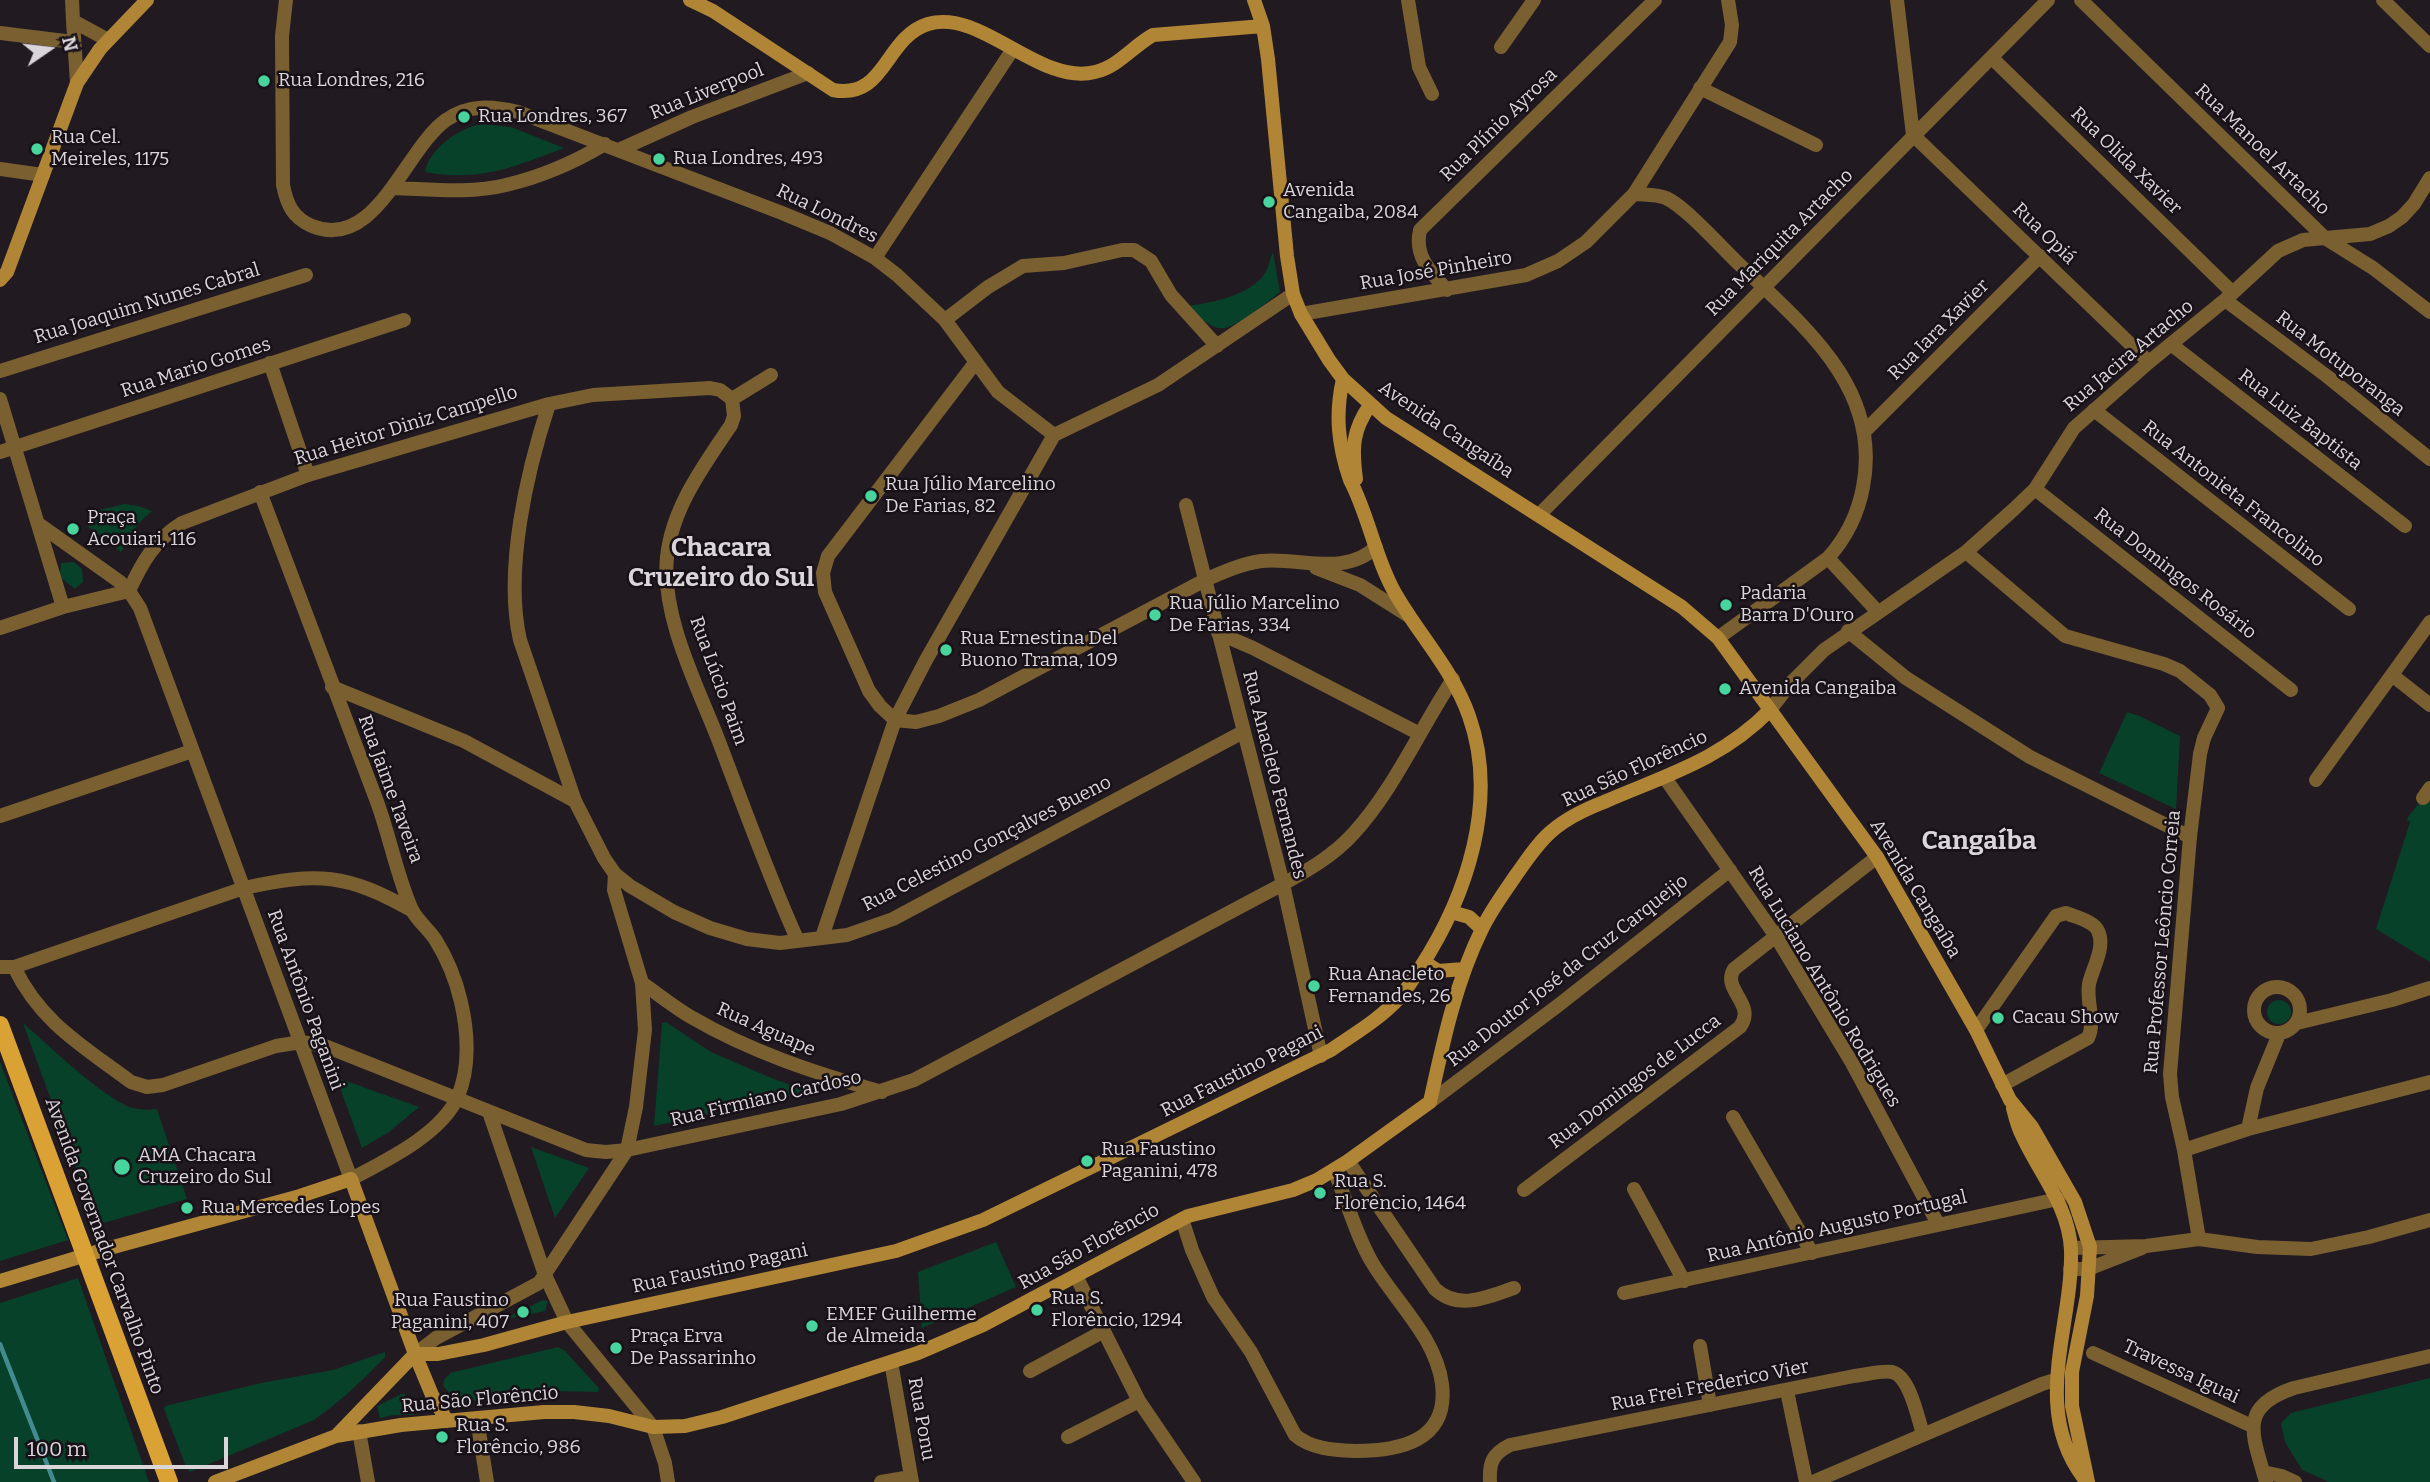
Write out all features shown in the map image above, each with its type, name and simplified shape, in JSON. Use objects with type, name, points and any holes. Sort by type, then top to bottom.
[{"type":"main road","name":"Avenida Governador Carvalho Pinto","points":[[0,1025],[169,1482]]},
{"type":"street","points":[[72,0],[77,83]]},
{"type":"street","points":[[0,280],[7,272],[77,83],[108,40],[147,0]]},
{"type":"street","name":"Rua Londres","points":[[286,0],[282,36],[283,185],[287,204],[300,221],[325,231],[346,229],[366,216],[393,188],[425,142],[445,121],[468,109],[492,106],[518,111],[782,212],[830,233],[875,258],[945,320],[998,392],[1054,435]]},
{"type":"street","points":[[690,0],[713,11],[833,90],[847,93],[859,90],[873,81],[901,40],[930,23],[947,22],[964,26],[1056,70],[1076,75],[1096,72],[1114,65],[1140,42],[1153,35],[1263,26]]},
{"type":"street","name":"Avenida Cangaíba","points":[[1254,0],[1263,26],[1293,294],[1301,314],[1343,379],[1370,405],[1425,444],[1540,514],[1682,607],[1718,638],[1877,857],[1976,1030],[2010,1100],[2020,1132],[2058,1199],[2069,1233],[2071,1284],[2055,1380],[2062,1436],[2073,1463],[2087,1482]]},
{"type":"street","points":[[1408,0],[1419,67],[1432,93]]},
{"type":"street","points":[[1502,47],[1534,0]]},
{"type":"street","name":"Rua Plínio Ayrosa","points":[[1447,290],[1420,256],[1420,230],[1655,0]]},
{"type":"street","name":"Rua José Pinheiro","points":[[1301,314],[1526,275],[1558,261],[1586,242],[1611,220],[1634,194],[1730,42],[1732,25],[1728,0]]},
{"type":"street","points":[[1898,0],[1913,135]]},
{"type":"street","name":"Rua Mariquita Artacho","points":[[1540,514],[2048,0]]},
{"type":"street","name":"Rua Manoel Artacho","points":[[2081,0],[2325,238],[2373,268],[2430,312]]},
{"type":"street","points":[[2383,0],[2430,46]]},
{"type":"street","points":[[73,21],[108,40]]},
{"type":"street","points":[[0,33],[74,42]]},
{"type":"street","points":[[875,258],[1013,48]]},
{"type":"street","name":"Rua Olida Xavier","points":[[1992,58],[2229,296]]},
{"type":"street","name":"Rua Liverpool","points":[[621,149],[692,117],[808,73]]},
{"type":"street","points":[[1700,88],[1816,145]]},
{"type":"street","name":"Rua Opiá","points":[[1913,135],[2149,362]]},
{"type":"street","points":[[393,188],[448,190],[504,186],[563,165],[605,144]]},
{"type":"street","points":[[0,169],[43,175]]},
{"type":"street","name":"Rua Jacira Artacho","points":[[1770,710],[1807,666],[1848,631],[1966,552],[2035,489],[2074,428],[2278,251],[2303,240],[2370,234],[2389,226],[2414,204],[2430,178]]},
{"type":"street","points":[[1634,194],[1658,195],[1676,205],[1763,287],[1829,355],[1844,377],[1865,431],[1867,457],[1861,498],[1839,546],[1828,558],[1718,638]]},
{"type":"street","points":[[945,320],[988,287],[1023,266],[1065,263],[1122,250],[1134,250],[1151,261],[1171,295],[1217,346]]},
{"type":"street","name":"Rua Iara Xavier","points":[[1865,431],[2040,256]]},
{"type":"street","name":"Rua Joaquim Nunes Cabral","points":[[0,371],[306,275]]},
{"type":"street","points":[[822,937],[895,720],[926,660],[1054,435],[1158,385],[1293,294]]},
{"type":"street","name":"Rua Motuporanga","points":[[2229,296],[2430,459]]},
{"type":"street","name":"Rua Mario Gomes","points":[[0,452],[404,320]]},
{"type":"street","name":"Rua Luiz Baptista","points":[[2172,345],[2405,526]]},
{"type":"street","points":[[270,363],[309,475]]},
{"type":"street","points":[[975,363],[828,556],[823,573],[825,592],[869,691],[895,720],[916,722],[979,700],[1205,580],[1238,566],[1258,562],[1294,561],[1342,564],[1367,556],[1376,547]]},
{"type":"street","points":[[732,399],[771,375]]},
{"type":"street","name":"Rua Faustino Pagani","points":[[415,1354],[438,1354],[484,1345],[567,1322],[896,1251],[983,1220],[1321,1055],[1369,1024],[1399,998],[1424,961],[1451,912],[1470,860],[1476,839],[1479,804],[1478,755],[1469,717],[1453,679],[1394,592],[1347,471],[1340,443],[1337,404],[1343,379]]},
{"type":"street","name":"Rua Heitor Diniz Campello","points":[[129,591],[150,550],[166,533],[182,523],[309,475],[549,404],[593,395],[710,388],[720,390],[732,399]]},
{"type":"street","points":[[0,399],[63,607]]},
{"type":"street","name":"Rua Lúcio Paim","points":[[732,399],[734,416],[731,425],[677,515],[667,557],[668,592],[687,659],[798,942]]},
{"type":"street","name":"Rua Celestino Gonçalves Bueno","points":[[549,404],[527,485],[516,557],[516,620],[545,715],[575,801],[591,835],[615,874],[674,912],[710,928],[747,939],[780,943],[847,934],[893,919],[1243,732]]},
{"type":"street","name":"Rua Faustino Pagani","points":[[1357,494],[1353,442],[1358,423],[1370,405]]},
{"type":"street","name":"Rua Antonieta Francolino","points":[[2094,410],[2349,608]]},
{"type":"street","name":"Rua Domingos Rosário","points":[[2035,489],[2291,690]]},
{"type":"street","name":"Rua Jaime Taveira","points":[[260,492],[377,800],[413,911],[435,940],[451,969],[461,1002],[466,1033],[466,1068],[458,1098]]},
{"type":"street","name":"Rua Anacleto Fernandes","points":[[1186,505],[1283,884],[1321,1055]]},
{"type":"street","points":[[40,525],[129,591]]},
{"type":"street","name":"Rua Professor Leôncio Correia","points":[[1966,552],[2065,636],[2180,671],[2210,695],[2218,708],[2202,746],[2190,837],[2170,1074],[2199,1239]]},
{"type":"street","points":[[1828,558],[1878,612]]},
{"type":"street","points":[[1294,561],[1360,586],[1410,616]]},
{"type":"street","points":[[0,628],[63,607],[129,591]]},
{"type":"street","name":"Rua Antônio Paganini","points":[[129,591],[143,617],[415,1354],[432,1395],[447,1421]]},
{"type":"street","points":[[2316,780],[2430,622]]},
{"type":"street","points":[[1848,631],[1906,678],[2030,757],[2190,837]]},
{"type":"street","points":[[1218,633],[1253,648],[1419,733]]},
{"type":"street","points":[[2392,674],[2430,705]]},
{"type":"street","name":"Rua Firmiano Cardoso","points":[[7,967],[53,1023],[131,1082],[147,1087],[175,1081],[276,1046],[301,1042],[325,1046],[586,1150],[626,1150],[841,1104],[883,1092],[954,1061],[1320,863],[1351,836],[1385,792],[1453,679]]},
{"type":"street","points":[[332,687],[464,740],[575,801]]},
{"type":"street","name":"Rua São Florêncio","points":[[215,1482],[336,1436],[359,1431],[544,1412],[609,1416],[653,1427],[685,1426],[722,1417],[891,1362],[983,1325],[1182,1219],[1211,1209],[1293,1190],[1334,1170],[1430,1102],[1445,1032],[1465,969],[1482,929],[1493,908],[1533,851],[1552,830],[1574,816],[1665,778],[1726,747],[1770,710]]},
{"type":"street","points":[[0,816],[192,751]]},
{"type":"street","name":"Rua Luciano Antônio Rodrigues","points":[[1665,778],[1775,935],[1852,1063],[1938,1224]]},
{"type":"street","name":"Rua Domingos de Lucca","points":[[1524,1190],[1740,1027],[1746,1013],[1731,985],[1731,974],[1775,935],[1877,857]]},
{"type":"street","name":"Rua Doutor José da Cruz Carqueijo","points":[[1430,1102],[1731,870]]},
{"type":"street","points":[[336,1436],[415,1354],[436,1338],[533,1288],[545,1275],[626,1150],[643,1064],[645,1030],[642,983],[614,890],[615,874]]},
{"type":"street","points":[[7,967],[244,888],[280,880],[317,877],[346,881],[378,891],[413,911]]},
{"type":"street","points":[[1451,912],[1469,917],[1482,929]]},
{"type":"street","points":[[1976,1030],[2056,916],[2066,913],[2097,928],[2100,948],[2089,985],[2091,1030],[2088,1038],[2002,1085]]},
{"type":"street","points":[[1424,961],[1437,971],[1465,969]]},
{"type":"street","name":"Rua Aguape","points":[[642,983],[689,1016],[736,1041],[783,1062],[883,1092]]},
{"type":"street","points":[[2297,1023],[2300,1008],[2294,994],[2280,987],[2265,990],[2255,1002],[2254,1018],[2264,1030],[2279,1034],[2297,1023],[2430,988]]},
{"type":"street","points":[[2248,1129],[2258,1088],[2279,1034]]},
{"type":"street","points":[[2184,1150],[2248,1129],[2430,1082]]},
{"type":"street","points":[[0,1281],[351,1179],[417,1141],[443,1118],[458,1098]]},
{"type":"street","name":"Avenida Cangaíba","points":[[2010,1100],[2032,1127],[2075,1202],[2090,1247],[2087,1296],[2072,1383],[2072,1406],[2087,1482]]},
{"type":"street","points":[[489,1112],[545,1275],[567,1322],[653,1427],[665,1463],[668,1482]]},
{"type":"street","points":[[1733,1116],[1812,1253]]},
{"type":"street","points":[[1348,1161],[1435,1289],[1445,1298],[1458,1302],[1474,1301],[1514,1289]]},
{"type":"street","points":[[1182,1219],[1213,1297],[1251,1352],[1295,1435],[1305,1444],[1346,1451],[1371,1451],[1410,1445],[1433,1426],[1440,1413],[1442,1390],[1438,1365],[1424,1338],[1372,1262],[1334,1170]]},
{"type":"street","points":[[1634,1189],[1684,1281]]},
{"type":"street","name":"Rua Antônio Augusto Portugal","points":[[1624,1293],[2058,1199]]},
{"type":"street","points":[[2071,1248],[2146,1246],[2199,1239],[2257,1247],[2311,1248],[2369,1237],[2430,1220]]},
{"type":"street","points":[[2070,1269],[2088,1269],[2146,1246]]},
{"type":"street","points":[[1076,1276],[1139,1401],[1194,1482]]},
{"type":"street","points":[[1030,1371],[1104,1331]]},
{"type":"street","points":[[1700,1346],[1710,1405]]},
{"type":"street","name":"Travessa Iguai","points":[[2093,1353],[2252,1426]]},
{"type":"street","points":[[2295,1482],[2282,1476],[2265,1477],[2252,1426],[2255,1413],[2265,1402],[2277,1394],[2430,1356]]},
{"type":"street","name":"Rua Ponu","points":[[891,1362],[911,1479]]},
{"type":"street","name":"Rua Frei Frederico Vier","points":[[1490,1482],[1489,1468],[1492,1458],[1510,1445],[1890,1371],[1898,1374],[1909,1391],[1923,1434]]},
{"type":"street","points":[[1813,1482],[2055,1380]]},
{"type":"street","points":[[1787,1391],[1806,1482]]},
{"type":"street","points":[[1068,1437],[1139,1401]]},
{"type":"street","points":[[477,1419],[487,1482]]},
{"type":"street","points":[[359,1431],[368,1482]]},
{"type":"street","points":[[881,1482],[911,1479]]},
{"type":"green space","points":[[481,124],[511,127],[564,148],[513,167],[480,174],[445,175],[425,172],[432,155],[446,141],[472,126]]},
{"type":"green space","points":[[1273,252],[1280,292],[1241,321],[1218,328],[1205,322],[1186,306],[1218,300],[1250,287],[1265,273]]},
{"type":"green space","points":[[125,504],[152,511],[138,524],[121,552],[85,524],[99,510]]},
{"type":"green space","points":[[74,562],[82,569],[83,582],[75,589],[60,577],[61,563]]},
{"type":"green space","points":[[2127,712],[2180,736],[2176,809],[2099,773]]},
{"type":"green space","points":[[2430,789],[2430,962],[2376,929],[2410,822],[2408,817]]},
{"type":"green space","points":[[2279,1000],[2288,1003],[2291,1012],[2288,1021],[2279,1024],[2270,1021],[2267,1012],[2270,1003]]},
{"type":"green space","points":[[666,1022],[711,1052],[809,1092],[654,1126],[662,1023]]},
{"type":"green space","points":[[23,1023],[72,1067],[112,1097],[132,1108],[157,1109],[187,1199],[100,1224],[95,1221]]},
{"type":"green space","points":[[0,1062],[68,1240],[0,1261]]},
{"type":"green space","points":[[336,1077],[419,1107],[389,1132],[362,1148]]},
{"type":"green space","points":[[531,1147],[589,1168],[555,1218]]},
{"type":"green space","points":[[996,1242],[1016,1287],[922,1328],[918,1272]]},
{"type":"green space","points":[[78,1278],[149,1482],[0,1482],[0,1303]]},
{"type":"green space","points":[[543,1300],[548,1301],[545,1311],[499,1321]]},
{"type":"green space","name":"Praça Erva De Passarinho","points":[[558,1347],[565,1351],[599,1388],[598,1392],[547,1391],[470,1401],[454,1398],[443,1386],[450,1373]]},
{"type":"green space","points":[[385,1352],[385,1357],[360,1382],[314,1420],[190,1472],[186,1467],[165,1406],[261,1383],[333,1370]]},
{"type":"green space","points":[[2430,1378],[2430,1482],[2329,1482],[2302,1470],[2285,1442],[2281,1423],[2291,1413]]},
{"type":"green space","points":[[404,1393],[413,1415],[380,1418],[377,1406]]},
{"type":"waterway","points":[[0,1344],[54,1482]]},
{"type":"place","name":"Rua Londres, 216","points":[[264,81]]},
{"type":"place","name":"Rua Londres, 367","points":[[464,117]]},
{"type":"place","name":"Rua Cel. Meireles, 1175","points":[[37,149]]},
{"type":"place","name":"Rua Londres, 493","points":[[659,159]]},
{"type":"place","name":"Avenida Cangaiba, 2084","points":[[1269,202]]},
{"type":"place","name":"Rua Júlio Marcelino De Farias, 82","points":[[871,496]]},
{"type":"place","name":"Praça Acouiari, 116","points":[[73,529]]},
{"type":"place","name":"Padaria Barra D'Ouro","points":[[1726,605]]},
{"type":"place","name":"Rua Júlio Marcelino De Farias, 334","points":[[1155,615]]},
{"type":"place","name":"Rua Ernestina Del Buono Trama, 109","points":[[946,650]]},
{"type":"place","name":"Avenida Cangaiba","points":[[1725,689]]},
{"type":"place","name":"Rua Anacleto Fernandes, 26","points":[[1314,986]]},
{"type":"place","name":"Cacau Show","points":[[1998,1018]]},
{"type":"place","name":"Rua Faustino Paganini, 478","points":[[1087,1161]]},
{"type":"place","name":"AMA Chacara Cruzeiro do Sul","points":[[122,1167]]},
{"type":"place","name":"Rua S. Florêncio, 1464","points":[[1320,1193]]},
{"type":"place","name":"Rua Mercedes Lopes","points":[[187,1208]]},
{"type":"place","name":"Rua S. Florêncio, 1294","points":[[1037,1310]]},
{"type":"place","name":"Rua Faustino Paganini, 407","points":[[523,1312]]},
{"type":"place","name":"EMEF Guilherme de Almeida","points":[[812,1326]]},
{"type":"place","name":"Praça Erva De Passarinho","points":[[616,1348]]},
{"type":"place","name":"Rua S. Florêncio, 986","points":[[442,1437]]},
{"type":"district","name":"Chacara Cruzeiro do Sul","points":[[721,564]]},
{"type":"district","name":"Cangaíba","points":[[1979,842]]}]
